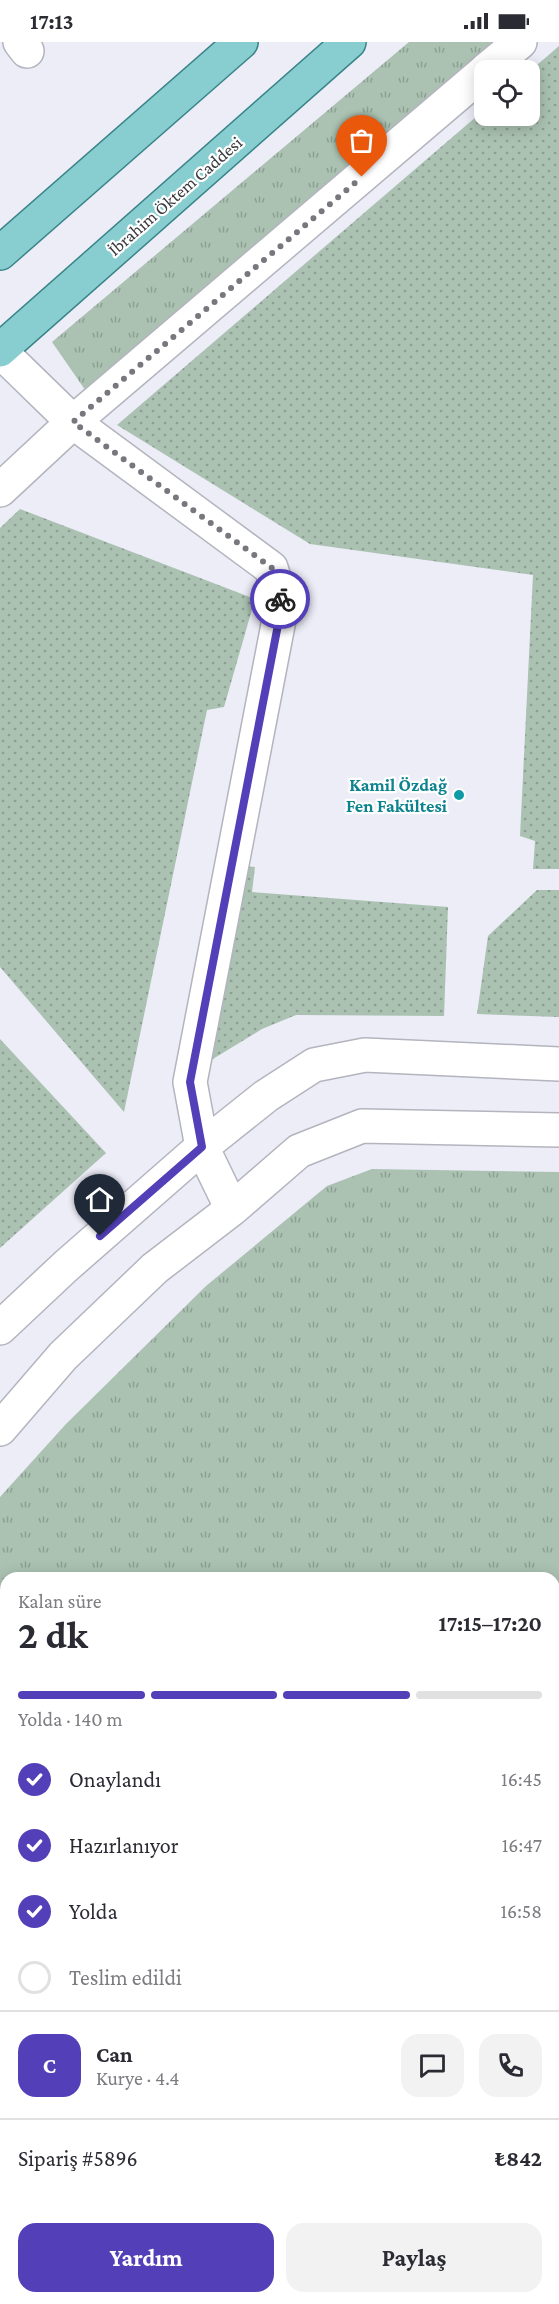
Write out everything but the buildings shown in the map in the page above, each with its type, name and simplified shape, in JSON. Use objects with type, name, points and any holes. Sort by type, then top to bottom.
[{"type":"main road","points":[[0,253],[241,42]]},
{"type":"main road","name":"İbrahim Öktem Caddesi","points":[[0,350],[349,42]]},
{"type":"street","points":[[498,60],[520,42]]},
{"type":"street","points":[[0,490],[73,422],[474,80]]},
{"type":"street","points":[[0,350],[73,422],[272,568],[282,604],[190,1082],[202,1147],[232,1209]]},
{"type":"street","points":[[0,1328],[66,1266],[202,1147],[266,1096],[314,1065],[365,1055],[559,1064]]},
{"type":"street","points":[[0,1429],[63,1356],[147,1276],[232,1209],[298,1151],[362,1126],[559,1130]]},
{"type":"green space","points":[[409,42],[511,42],[490,60],[474,60],[474,73],[90,397],[52,342]]},
{"type":"green space","points":[[559,46],[559,869],[533,869],[535,841],[520,836],[533,575],[310,544],[117,425],[474,119],[474,126],[540,126],[540,62]]},
{"type":"green space","points":[[20,509],[255,599],[224,707],[207,710],[124,1112],[0,967],[0,528]]},
{"type":"green space","points":[[234,865],[255,867],[252,892],[448,907],[444,1016],[296,1015],[262,1029],[198,1068]]},
{"type":"green space","points":[[537,890],[559,890],[559,1017],[477,1014],[488,936]]},
{"type":"green space","points":[[0,1039],[106,1153],[0,1248]]},
{"type":"green space","points":[[372,1169],[559,1172],[559,1572],[0,1572],[0,1497],[66,1424],[206,1286],[327,1186]]},
{"type":"way so far","points":[[280,599],[272,568],[73,422],[362,177]]},
{"type":"place","name":"Kamil Özdağ Fen Fakültesi","points":[[459,795]]},
{"type":"route","points":[[100,1236],[202,1147],[190,1082],[282,604],[280,599]]}]
